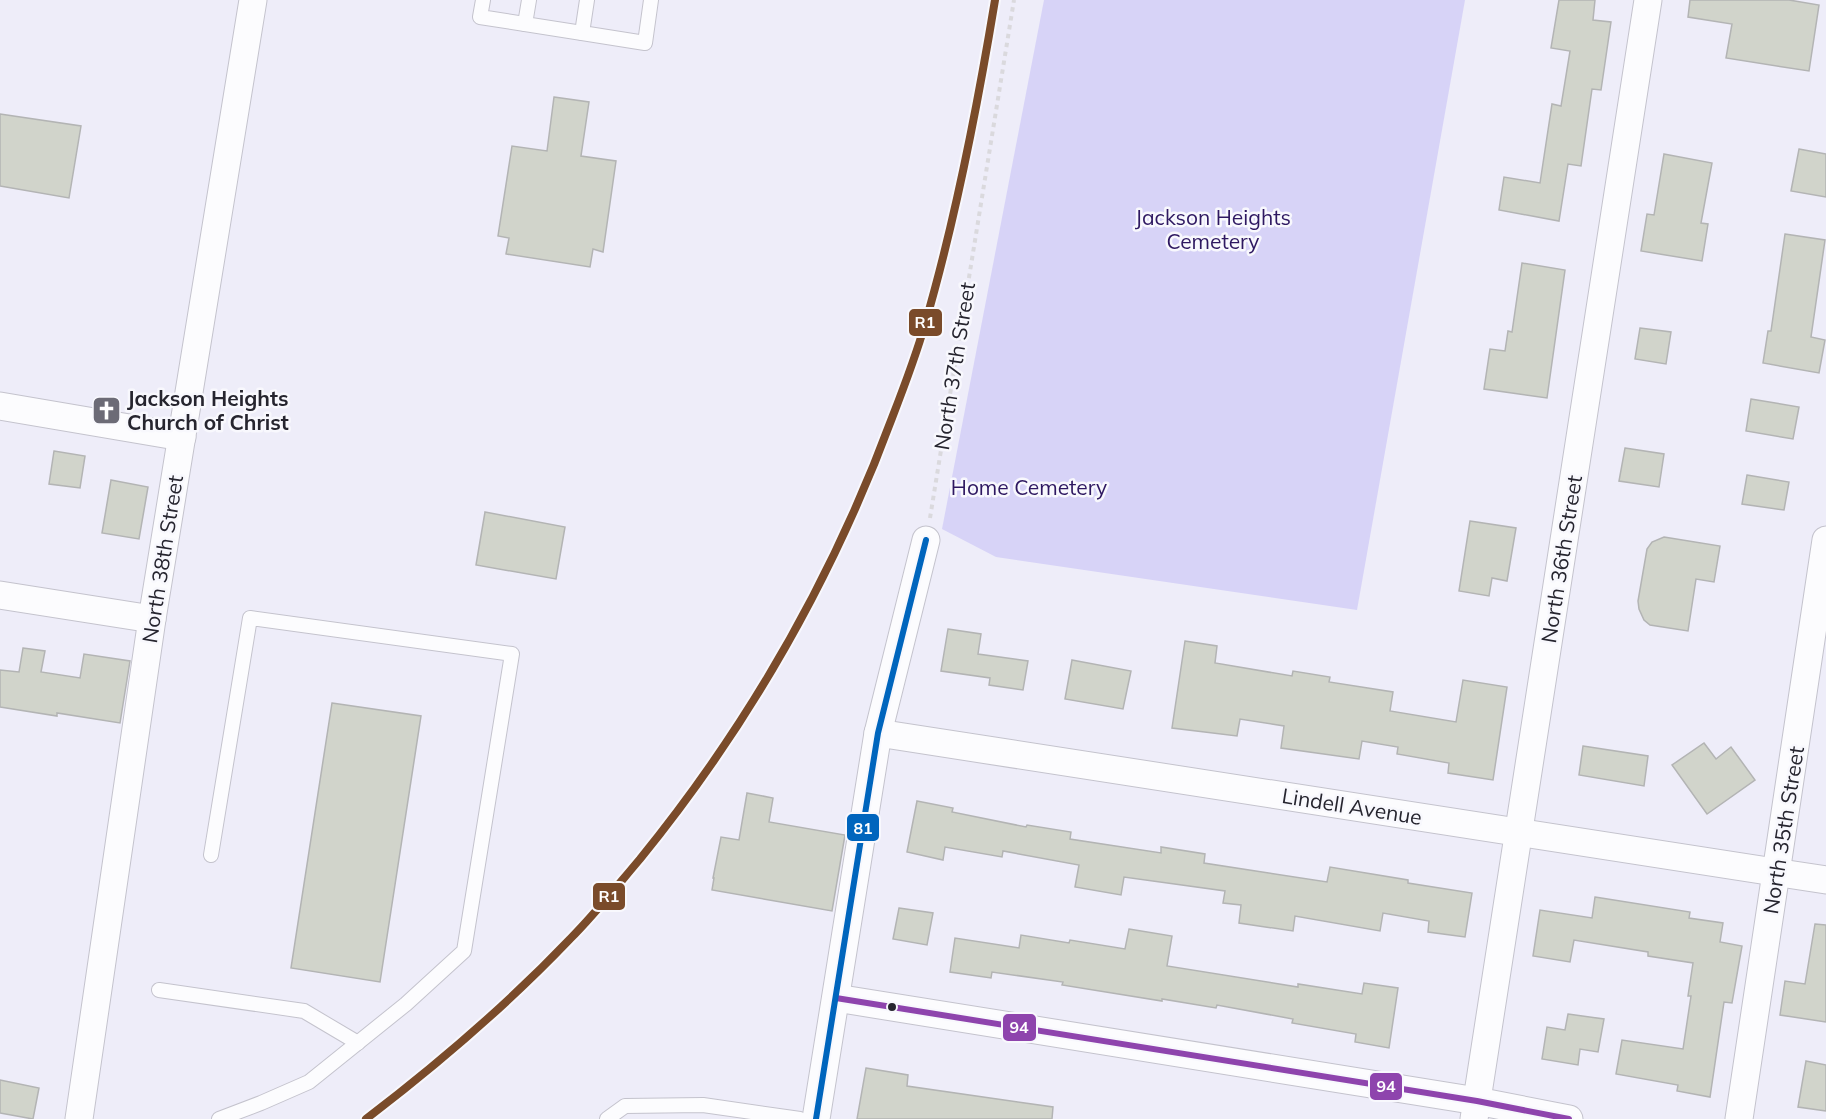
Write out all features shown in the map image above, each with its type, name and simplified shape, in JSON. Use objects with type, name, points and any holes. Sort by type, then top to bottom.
[{"type":"street","name":"North 38th Street","points":[[78,1119],[152,619],[253,0]]},
{"type":"street","name":"North 36th Street","points":[[1475,1110],[1648,0]]},
{"type":"street","points":[[0,406],[182,436]]},
{"type":"street","points":[[816,1119],[878,733],[926,540]]},
{"type":"street","name":"North 35th Street","points":[[1739,1119],[1826,540]]},
{"type":"street","points":[[0,595],[152,619]]},
{"type":"street","name":"Lindell Avenue","points":[[878,733],[1826,880]]},
{"type":"street","points":[[836,998],[1475,1110],[1569,1119]]},
{"type":"lane","points":[[483,0],[480,17],[645,43],[651,0]]},
{"type":"lane","points":[[525,24],[529,0]]},
{"type":"lane","points":[[582,33],[587,0]]},
{"type":"lane","points":[[211,855],[249,618],[512,654],[464,951],[406,1004],[309,1082],[219,1119]]},
{"type":"lane","points":[[159,990],[304,1011],[358,1043]]},
{"type":"lane","points":[[606,1119],[625,1106],[703,1105],[800,1119]]},
{"type":"path","name":"North 37th Street","points":[[926,540],[1014,0]]},
{"type":"green space","name":"Jackson Heights Cemetery","points":[[1044,0],[1465,0],[1357,610],[996,557],[942,529]]},
{"type":"building","points":[[1559,0],[1595,0],[1593,20],[1611,22],[1601,90],[1592,89],[1581,166],[1568,164],[1559,221],[1499,210],[1504,177],[1540,183],[1552,104],[1561,106],[1570,51],[1551,48]]},
{"type":"building","points":[[1690,0],[1789,0],[1819,5],[1809,71],[1726,58],[1732,24],[1688,17]]},
{"type":"building","points":[[554,97],[589,102],[581,156],[616,161],[603,252],[593,249],[590,267],[506,254],[509,238],[498,236],[512,146],[547,151]]},
{"type":"building","points":[[0,114],[81,126],[69,198],[0,186]]},
{"type":"building","points":[[1799,149],[1826,154],[1826,197],[1791,191]]},
{"type":"building","points":[[1664,154],[1712,163],[1701,223],[1708,224],[1702,261],[1641,251],[1647,214],[1654,215]]},
{"type":"building","points":[[1785,234],[1825,240],[1811,337],[1825,340],[1819,373],[1763,363],[1768,331],[1771,331]]},
{"type":"building","points":[[1522,263],[1565,270],[1547,398],[1484,389],[1490,349],[1505,351],[1508,331],[1512,332]]},
{"type":"building","points":[[1640,328],[1671,332],[1666,364],[1635,359]]},
{"type":"building","points":[[1751,399],[1799,407],[1793,439],[1746,431]]},
{"type":"building","points":[[1625,448],[1664,454],[1659,487],[1619,481]]},
{"type":"building","points":[[54,451],[85,456],[80,488],[49,484]]},
{"type":"building","points":[[1747,475],[1789,482],[1784,510],[1742,504]]},
{"type":"building","points":[[111,480],[148,487],[139,539],[102,533]]},
{"type":"building","points":[[485,512],[565,527],[556,579],[476,565]]},
{"type":"building","points":[[1470,521],[1516,528],[1507,581],[1492,578],[1489,596],[1459,591]]},
{"type":"building","points":[[1664,537],[1720,546],[1714,582],[1696,579],[1688,631],[1650,625],[1644,620],[1639,609],[1638,601],[1647,549],[1652,542]]},
{"type":"building","points":[[948,629],[981,634],[978,654],[1028,661],[1023,690],[989,685],[990,678],[941,671]]},
{"type":"building","points":[[1185,641],[1217,646],[1215,663],[1292,676],[1293,671],[1330,677],[1329,682],[1393,692],[1390,711],[1456,722],[1463,680],[1507,687],[1493,780],[1448,773],[1449,763],[1397,754],[1398,747],[1362,741],[1359,759],[1281,748],[1284,726],[1240,719],[1237,736],[1172,728]]},
{"type":"building","points":[[23,648],[45,651],[41,672],[80,678],[84,654],[130,661],[120,723],[0,707],[0,670],[19,672]]},
{"type":"building","points":[[1072,660],[1131,671],[1123,709],[1065,699]]},
{"type":"building","points":[[332,703],[421,716],[380,982],[291,968]]},
{"type":"building","points":[[1704,743],[1716,759],[1731,747],[1755,780],[1707,814],[1672,765]]},
{"type":"building","points":[[1583,746],[1648,756],[1644,786],[1579,775]]},
{"type":"building","points":[[747,793],[773,798],[769,822],[845,835],[832,911],[712,890],[721,837],[739,840]]},
{"type":"building","points":[[917,801],[953,808],[952,812],[1026,827],[1027,825],[1071,832],[1070,839],[1161,853],[1161,847],[1205,854],[1204,863],[1327,882],[1330,867],[1472,893],[1465,937],[1428,932],[1429,921],[1383,913],[1380,931],[1295,916],[1293,931],[1239,923],[1241,905],[1223,903],[1225,891],[1124,877],[1121,895],[1075,887],[1079,865],[1003,851],[1002,857],[945,847],[943,860],[907,852]]},
{"type":"building","points":[[1595,897],[1690,912],[1689,918],[1723,923],[1720,942],[1742,946],[1732,1003],[1724,1002],[1710,1097],[1677,1091],[1678,1085],[1616,1074],[1622,1040],[1683,1049],[1691,996],[1688,996],[1693,963],[1648,956],[1648,952],[1574,940],[1570,962],[1533,956],[1540,910],[1592,918]]},
{"type":"building","points":[[899,908],[933,913],[927,945],[893,939]]},
{"type":"building","points":[[1815,924],[1826,925],[1826,1022],[1780,1015],[1785,981],[1805,984]]},
{"type":"building","points":[[1129,929],[1172,936],[1167,966],[1298,987],[1298,984],[1362,994],[1364,983],[1398,988],[1389,1048],[1355,1042],[1356,1034],[1292,1023],[1293,1019],[1217,1005],[1216,1008],[1162,999],[1162,1001],[1062,985],[1063,982],[992,972],[991,978],[950,972],[955,938],[1019,948],[1021,935],[1125,949]]},
{"type":"building","points":[[1568,1014],[1604,1019],[1598,1052],[1580,1049],[1578,1065],[1542,1059],[1547,1027],[1565,1030]]},
{"type":"building","points":[[1806,1061],[1826,1065],[1826,1111],[1798,1107]]},
{"type":"building","points":[[866,1068],[908,1075],[907,1086],[1053,1107],[1052,1119],[857,1119]]},
{"type":"building","points":[[0,1080],[39,1088],[33,1119],[0,1113]]},
{"type":"transit line","name":"R1","points":[[366,1119],[446,1055],[497,1010],[588,920],[680,808],[752,703],[784,649],[843,536],[918,348],[956,204],[995,0]]},
{"type":"transit line","name":"81","points":[[816,1119],[878,733],[926,540]]},
{"type":"transit line","name":"94","points":[[836,998],[1477,1101],[1569,1119]]},
{"type":"place","name":"Jackson Heights Church of Christ","points":[[106,410]]},
{"type":"park label","name":"Home Cemetery","points":[[1029,487]]}]
